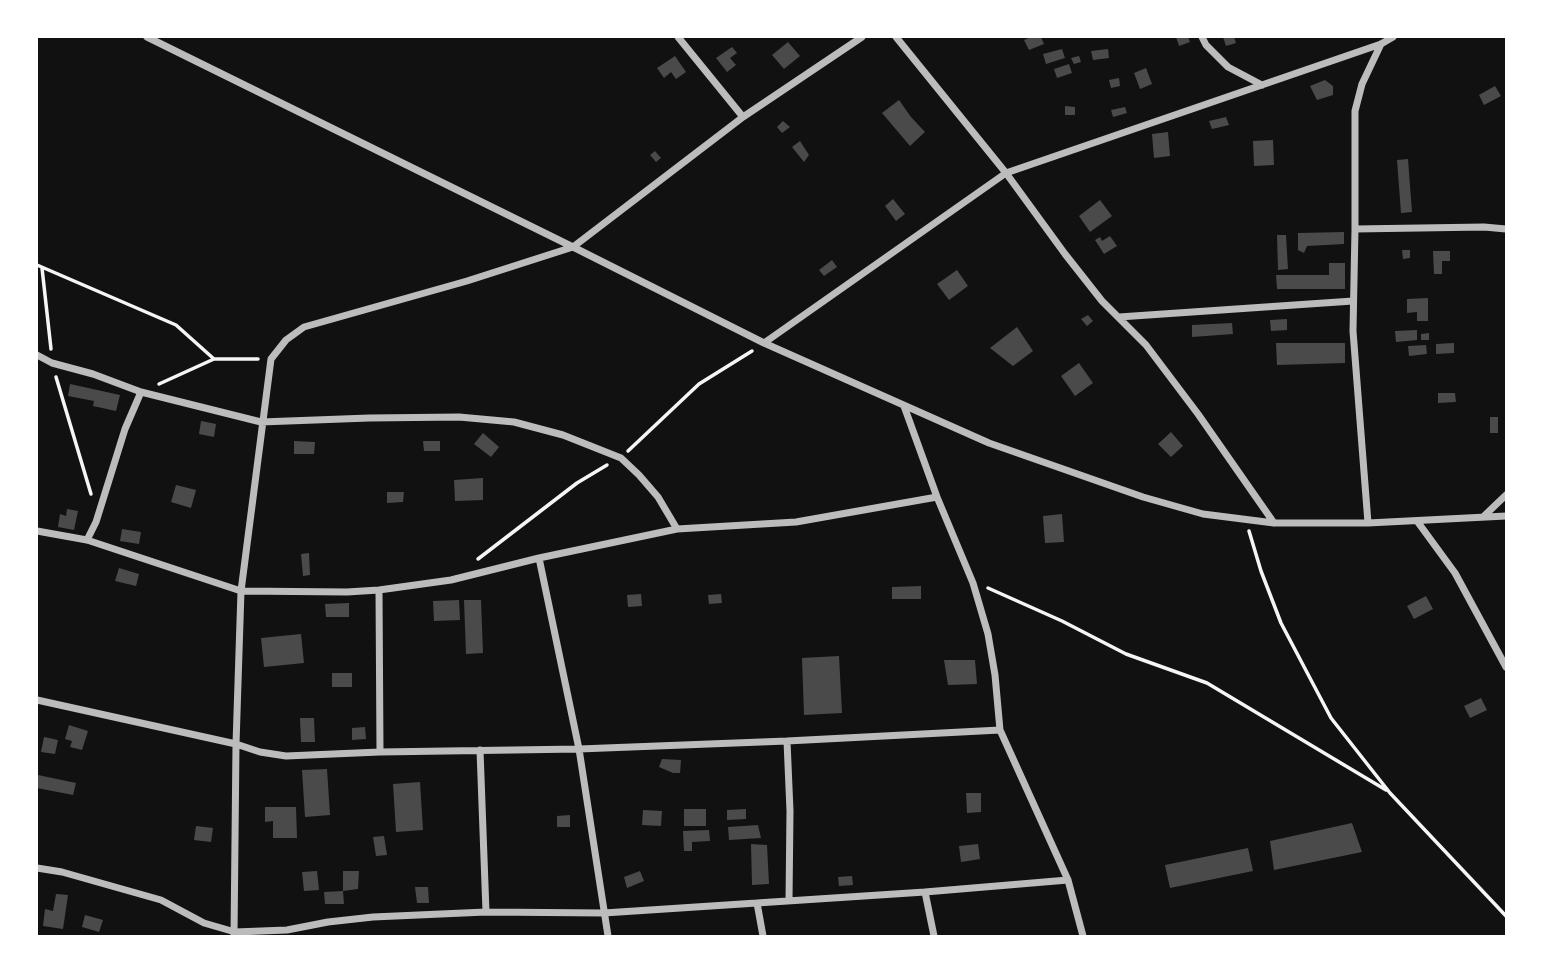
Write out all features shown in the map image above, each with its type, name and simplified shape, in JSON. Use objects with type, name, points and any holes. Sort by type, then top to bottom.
[{"type":"street","points":[[147,37],[764,343],[989,443],[1143,498],[1203,514],[1274,523],[1368,523],[1506,516]]},
{"type":"street","points":[[678,37],[743,117]]},
{"type":"street","points":[[234,934],[241,591],[271,359],[286,340],[304,327],[467,281],[573,247],[743,117],[862,37]]},
{"type":"street","points":[[896,37],[1006,173],[1102,301],[1146,345],[1274,523]]},
{"type":"street","points":[[1202,37],[1206,45],[1228,67],[1262,85]]},
{"type":"street","points":[[764,343],[1006,173],[1381,44],[1393,37]]},
{"type":"street","points":[[1368,523],[1353,331],[1355,111],[1362,84],[1381,44]]},
{"type":"street","points":[[1355,229],[1506,229]]},
{"type":"street","points":[[1119,317],[1353,301]]},
{"type":"street","points":[[37,355],[52,363],[93,374],[141,392],[261,422],[459,417],[514,422],[563,435],[621,457],[658,497],[677,529]]},
{"type":"street","points":[[87,540],[96,522],[125,429],[141,392]]},
{"type":"street","points":[[904,405],[937,497],[973,583],[988,634],[1000,730],[1068,880],[1083,936]]},
{"type":"street","points":[[1482,518],[1506,495]]},
{"type":"street","points":[[37,531],[87,540],[241,591],[347,592],[451,580],[677,529],[796,522],[937,497]]},
{"type":"street","points":[[1418,521],[1455,573],[1506,667]]},
{"type":"street","points":[[539,558],[579,749],[608,936]]},
{"type":"street","points":[[379,590],[380,752]]},
{"type":"street","points":[[37,700],[286,756],[579,749],[1000,730]]},
{"type":"street","points":[[787,741],[790,811],[789,901]]},
{"type":"street","points":[[480,750],[486,912]]},
{"type":"street","points":[[37,868],[135,891],[161,900],[204,923],[234,934],[286,930],[373,916],[486,912],[604,913],[1068,880]]},
{"type":"street","points":[[925,891],[934,936]]},
{"type":"street","points":[[757,903],[763,936]]},
{"type":"path","points":[[39,266],[176,325],[214,359]]},
{"type":"path","points":[[39,266],[52,363],[92,499]]},
{"type":"path","points":[[141,392],[214,359],[271,359]]},
{"type":"path","points":[[1245,519],[1281,623],[1331,718],[1390,793],[1506,916]]},
{"type":"path","points":[[973,583],[1062,621],[1126,654],[1207,683],[1390,793]]},
{"type":"building","points":[[1041,37],[1044,44],[1029,50],[1024,40]]},
{"type":"building","points":[[1176,37],[1188,37],[1190,42],[1179,46]]},
{"type":"building","points":[[1223,37],[1234,37],[1236,43],[1226,46]]},
{"type":"building","points":[[788,42],[800,56],[784,69],[772,55]]},
{"type":"building","points":[[732,47],[737,53],[730,58],[736,65],[727,72],[716,58]]},
{"type":"building","points":[[1062,49],[1065,58],[1046,64],[1043,54]]},
{"type":"building","points":[[1108,49],[1109,58],[1093,60],[1091,51]]},
{"type":"building","points":[[675,56],[686,72],[676,79],[671,72],[664,78],[657,68]]},
{"type":"building","points":[[1079,56],[1081,62],[1074,64],[1071,58]]},
{"type":"building","points":[[1069,64],[1072,73],[1057,78],[1054,69]]},
{"type":"building","points":[[1146,68],[1152,84],[1140,89],[1134,73]]},
{"type":"building","points":[[1119,78],[1120,86],[1111,88],[1109,80]]},
{"type":"building","points":[[1325,80],[1333,86],[1333,95],[1317,100],[1310,86]]},
{"type":"building","points":[[1495,86],[1501,96],[1484,105],[1479,95]]},
{"type":"building","points":[[899,100],[925,132],[910,146],[882,113]]},
{"type":"building","points":[[1065,106],[1075,107],[1075,115],[1065,115]]},
{"type":"building","points":[[1125,107],[1127,113],[1113,117],[1111,110]]},
{"type":"building","points":[[1226,117],[1229,125],[1212,129],[1209,121]]},
{"type":"building","points":[[783,121],[790,127],[782,133],[777,127]]},
{"type":"building","points":[[1168,132],[1170,156],[1154,158],[1152,134]]},
{"type":"building","points":[[1273,140],[1274,165],[1254,166],[1253,141]]},
{"type":"building","points":[[800,141],[809,155],[804,162],[792,147]]},
{"type":"building","points":[[655,151],[661,158],[656,162],[650,155]]},
{"type":"building","points":[[1408,159],[1412,212],[1401,213],[1397,160]]},
{"type":"building","points":[[893,199],[905,214],[896,221],[885,206]]},
{"type":"building","points":[[1100,200],[1112,216],[1090,232],[1079,216]]},
{"type":"building","points":[[1344,232],[1344,244],[1307,246],[1304,253],[1298,250],[1298,233]]},
{"type":"building","points":[[1277,235],[1286,235],[1288,269],[1278,270]]},
{"type":"building","points":[[1110,236],[1117,246],[1104,254],[1095,240],[1100,237],[1102,241]]},
{"type":"building","points":[[1402,250],[1410,250],[1410,258],[1403,259]]},
{"type":"building","points":[[1433,251],[1450,251],[1450,261],[1442,261],[1442,274],[1434,274]]},
{"type":"building","points":[[832,260],[837,267],[824,276],[819,270]]},
{"type":"building","points":[[1329,263],[1345,263],[1345,289],[1277,289],[1276,275],[1329,275]]},
{"type":"building","points":[[957,270],[968,286],[949,300],[937,284]]},
{"type":"building","points":[[1428,298],[1428,321],[1417,321],[1417,312],[1407,313],[1407,299]]},
{"type":"building","points":[[1088,315],[1093,321],[1087,326],[1081,319]]},
{"type":"building","points":[[1287,319],[1287,330],[1271,331],[1270,320]]},
{"type":"building","points":[[1232,323],[1233,334],[1192,337],[1192,325]]},
{"type":"building","points":[[1017,327],[1033,351],[1013,366],[990,348]]},
{"type":"building","points":[[1417,330],[1417,340],[1396,342],[1395,331]]},
{"type":"building","points":[[1429,333],[1429,340],[1421,340],[1421,334]]},
{"type":"building","points":[[1276,343],[1345,343],[1345,363],[1277,365]]},
{"type":"building","points":[[1454,343],[1454,353],[1436,354],[1436,344]]},
{"type":"building","points":[[1426,345],[1427,354],[1409,356],[1408,346]]},
{"type":"building","points":[[1079,363],[1093,383],[1075,396],[1061,376]]},
{"type":"building","points":[[70,384],[120,395],[116,411],[93,406],[94,401],[68,396]]},
{"type":"building","points":[[1438,393],[1455,393],[1456,402],[1438,403]]},
{"type":"building","points":[[1490,417],[1498,417],[1498,433],[1490,433]]},
{"type":"building","points":[[201,421],[216,424],[214,437],[199,434]]},
{"type":"building","points":[[1171,432],[1183,446],[1171,457],[1158,444]]},
{"type":"building","points":[[483,433],[499,447],[491,457],[474,444]]},
{"type":"building","points":[[294,441],[315,442],[314,454],[294,454]]},
{"type":"building","points":[[423,441],[440,441],[440,451],[424,451]]},
{"type":"building","points":[[483,478],[483,500],[455,501],[454,480]]},
{"type":"building","points":[[176,485],[196,490],[191,508],[171,502]]},
{"type":"building","points":[[387,492],[404,492],[403,502],[387,503]]},
{"type":"building","points":[[67,509],[78,511],[74,530],[58,527],[60,514],[66,516]]},
{"type":"building","points":[[1062,514],[1064,542],[1045,543],[1043,516]]},
{"type":"building","points":[[122,529],[141,532],[139,544],[120,541]]},
{"type":"building","points":[[309,553],[310,575],[303,576],[301,554]]},
{"type":"building","points":[[119,568],[139,574],[136,586],[115,581]]},
{"type":"building","points":[[921,586],[921,599],[892,599],[892,587]]},
{"type":"building","points":[[641,594],[642,606],[628,607],[627,595]]},
{"type":"building","points":[[721,594],[722,603],[709,604],[708,595]]},
{"type":"building","points":[[1426,596],[1433,609],[1414,619],[1407,606]]},
{"type":"building","points":[[459,600],[460,620],[434,621],[433,601]]},
{"type":"building","points":[[464,600],[481,600],[483,653],[466,654]]},
{"type":"building","points":[[349,603],[349,617],[326,617],[325,604]]},
{"type":"building","points":[[301,634],[304,663],[264,667],[261,638]]},
{"type":"building","points":[[839,656],[842,713],[804,715],[802,658]]},
{"type":"building","points":[[944,660],[975,660],[977,684],[948,685]]},
{"type":"building","points":[[332,673],[352,673],[352,687],[332,687]]},
{"type":"building","points":[[1481,698],[1487,710],[1470,718],[1464,706]]},
{"type":"building","points":[[300,718],[314,718],[315,742],[301,742]]},
{"type":"building","points":[[69,725],[88,731],[82,750],[70,747],[72,741],[65,739]]},
{"type":"building","points":[[365,727],[366,739],[352,740],[352,728]]},
{"type":"building","points":[[44,737],[58,740],[55,754],[41,752]]},
{"type":"building","points":[[662,759],[681,760],[680,773],[659,767]]},
{"type":"building","points":[[327,769],[330,815],[305,817],[302,770]]},
{"type":"building","points":[[38,775],[76,783],[73,795],[37,788]]},
{"type":"building","points":[[420,782],[423,830],[396,832],[393,784]]},
{"type":"building","points":[[966,793],[981,793],[981,812],[967,813]]},
{"type":"building","points":[[265,807],[296,807],[297,838],[273,838],[273,821],[265,822]]},
{"type":"building","points":[[684,809],[706,809],[706,826],[684,826]]},
{"type":"building","points":[[746,809],[746,819],[727,820],[727,810]]},
{"type":"building","points":[[643,810],[662,811],[661,826],[642,825]]},
{"type":"building","points":[[570,815],[570,827],[557,827],[557,816]]},
{"type":"building","points":[[1352,823],[1362,852],[1274,870],[1270,841]]},
{"type":"building","points":[[758,825],[761,838],[729,840],[728,827]]},
{"type":"building","points":[[196,826],[213,828],[211,842],[194,840]]},
{"type":"building","points":[[709,830],[710,841],[692,842],[692,851],[684,851],[683,831]]},
{"type":"building","points":[[384,836],[387,855],[376,856],[373,837]]},
{"type":"building","points":[[751,844],[767,845],[769,884],[752,885]]},
{"type":"building","points":[[978,844],[980,859],[961,862],[959,846]]},
{"type":"building","points":[[1248,848],[1253,871],[1170,888],[1165,865]]},
{"type":"building","points":[[317,871],[319,890],[304,891],[302,872]]},
{"type":"building","points":[[343,871],[359,871],[358,889],[343,891]]},
{"type":"building","points":[[640,871],[644,881],[627,888],[624,877]]},
{"type":"building","points":[[852,876],[853,885],[839,886],[838,877]]},
{"type":"building","points":[[415,887],[428,887],[429,903],[417,903]]},
{"type":"building","points":[[343,891],[344,904],[325,904],[324,892]]},
{"type":"building","points":[[56,894],[68,895],[63,929],[43,926],[45,909],[53,911]]},
{"type":"building","points":[[85,915],[103,920],[99,932],[82,927]]}]
